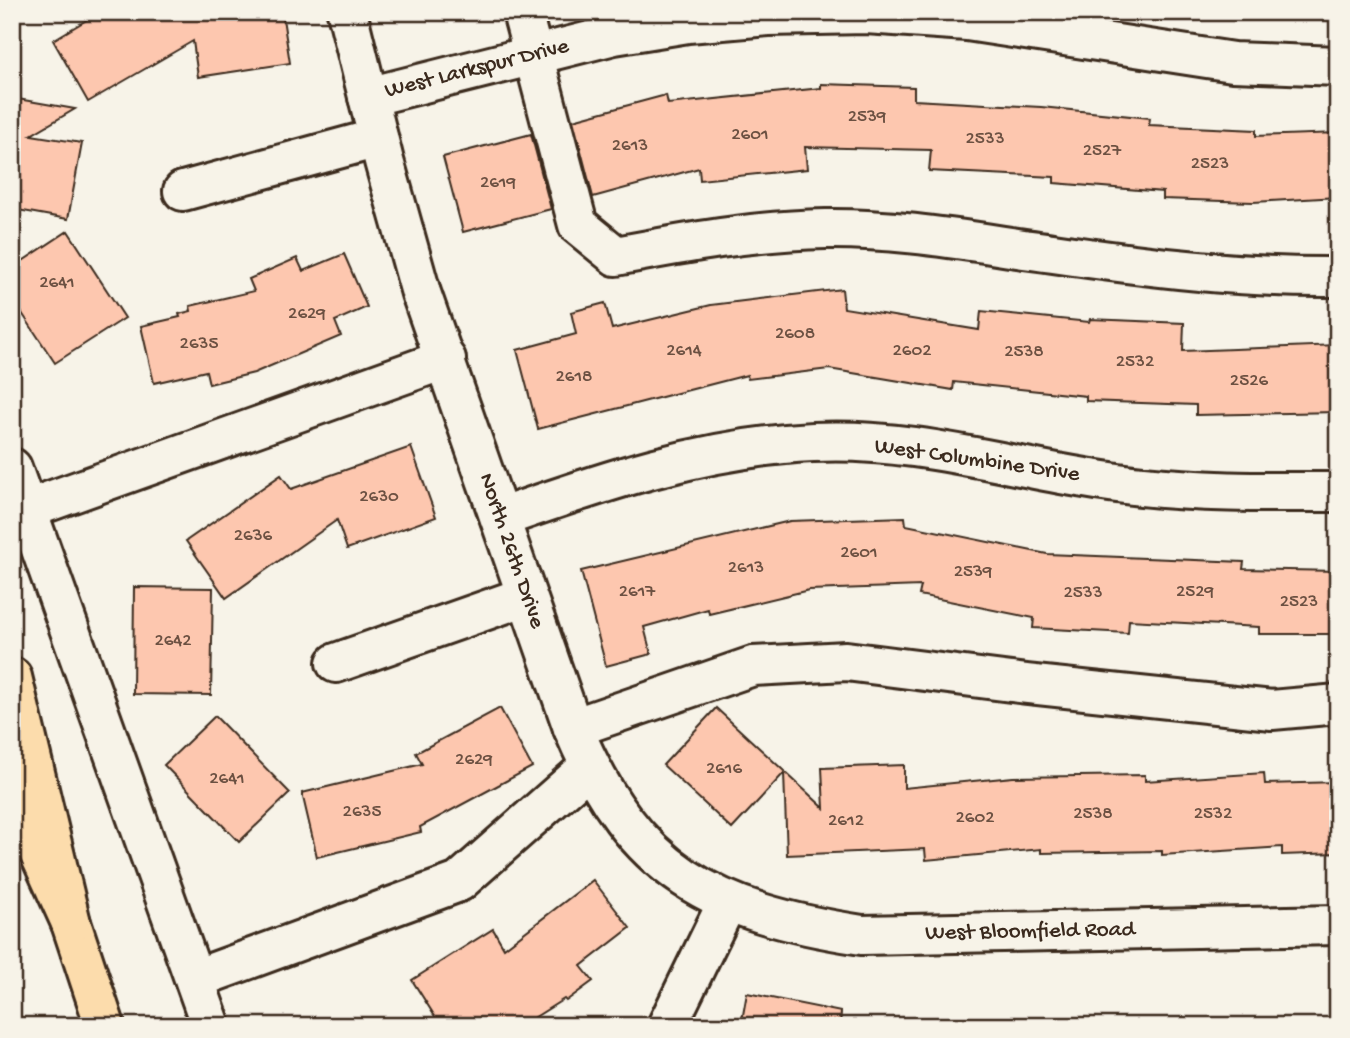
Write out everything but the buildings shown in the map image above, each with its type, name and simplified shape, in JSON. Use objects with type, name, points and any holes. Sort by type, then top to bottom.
[{"type":"main road","points":[[12,677],[71,923],[105,1026]]},
{"type":"main road","points":[[12,793],[71,923]]},
{"type":"street","name":"North 26th Drive","points":[[347,12],[378,138],[421,293],[526,596],[589,767],[646,848],[687,880],[727,903]]},
{"type":"street","points":[[522,12],[578,225],[616,256],[718,237],[827,229],[941,237],[1166,269],[1267,278],[1338,277]]},
{"type":"street","name":"West Larkspur Drive","points":[[368,97],[614,35],[688,23],[866,14],[967,21],[1233,62],[1338,66]]},
{"type":"street","points":[[183,191],[378,138]]},
{"type":"street","points":[[25,510],[446,359]]},
{"type":"street","name":"West Columbine Drive","points":[[500,518],[591,486],[688,457],[813,442],[902,446],[1141,486],[1338,492]]},
{"type":"street","points":[[12,468],[212,1026]]},
{"type":"street","points":[[337,663],[526,596]]},
{"type":"street","points":[[573,728],[753,666],[846,662],[1272,710],[1338,704]]},
{"type":"street","points":[[195,979],[459,882],[589,767]]},
{"type":"street","points":[[667,1026],[727,903]]},
{"type":"street","name":"West Bloomfield Road","points":[[727,903],[795,925],[862,935],[1338,925]]}]
